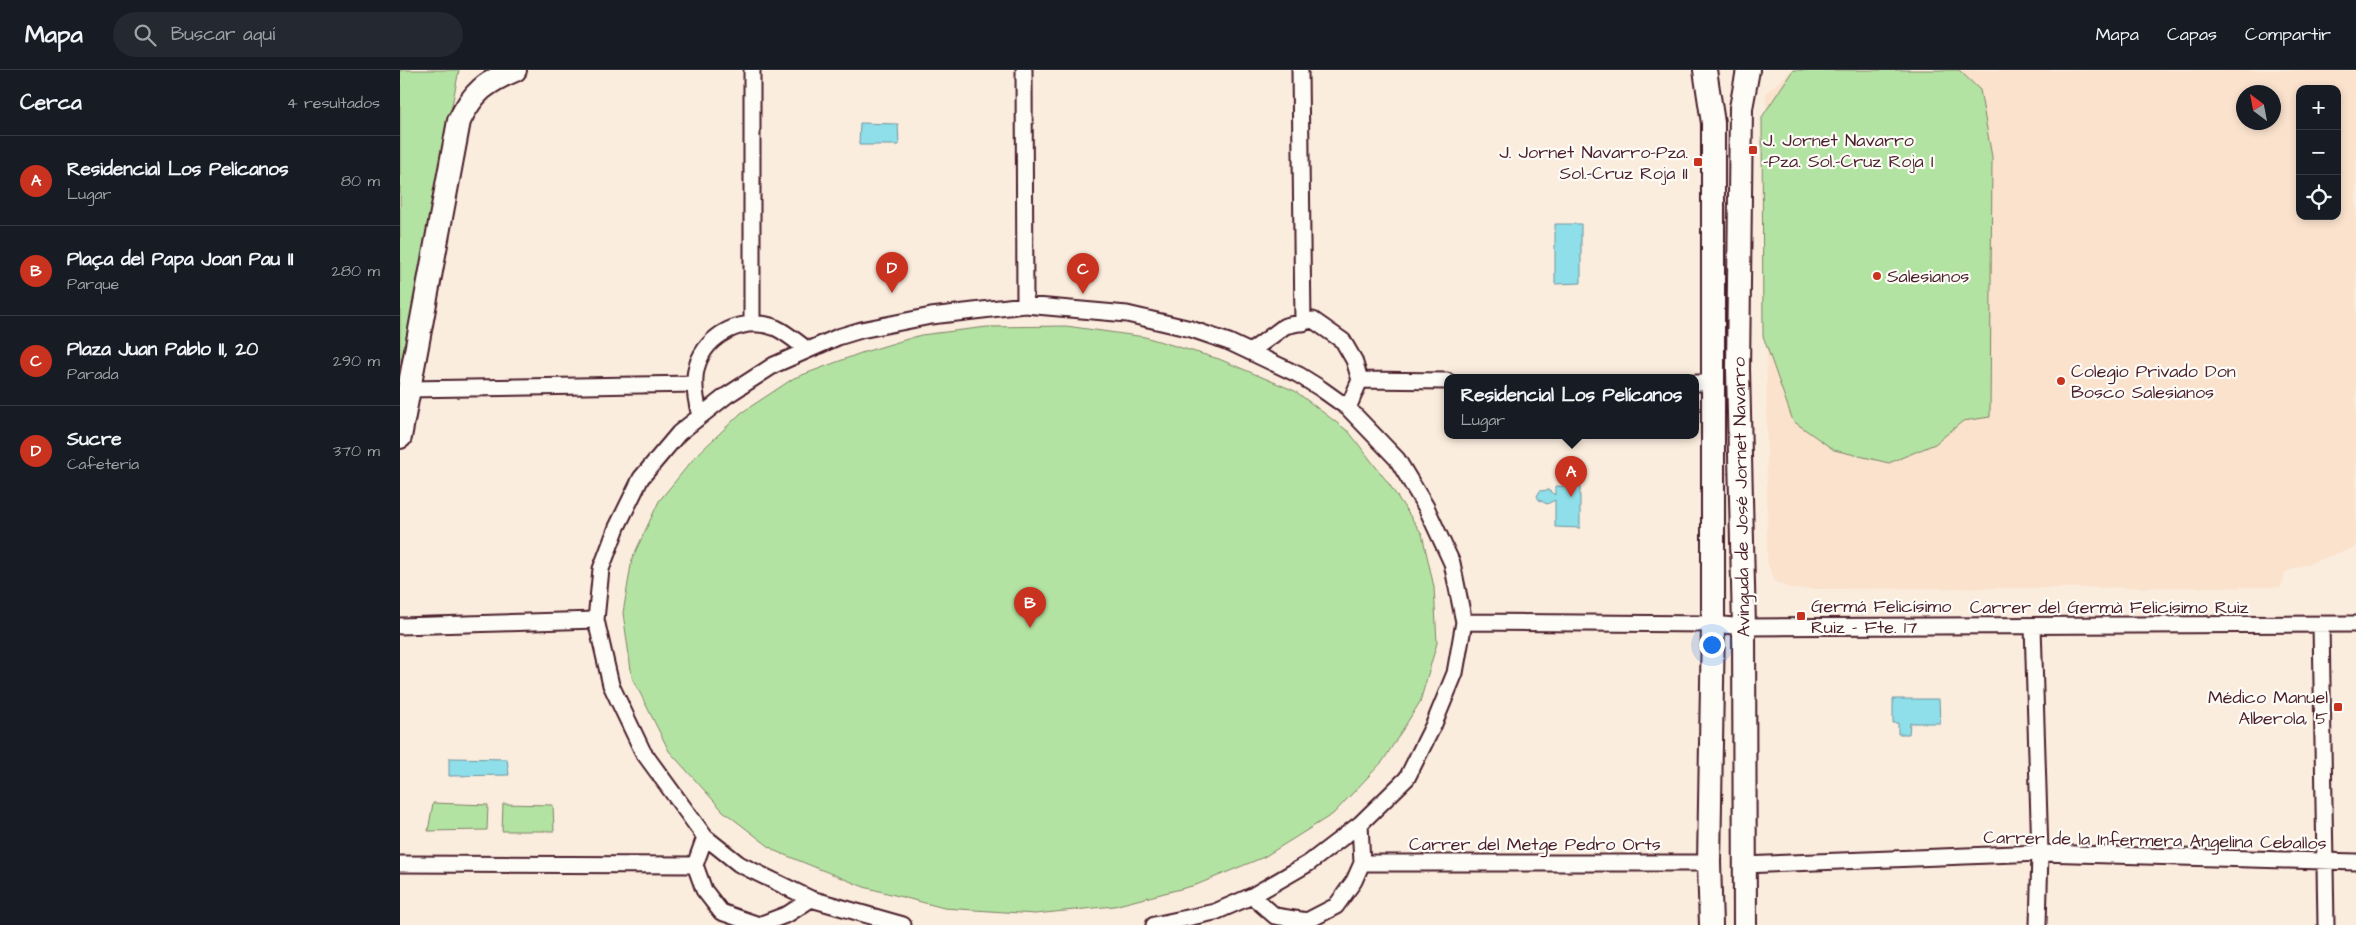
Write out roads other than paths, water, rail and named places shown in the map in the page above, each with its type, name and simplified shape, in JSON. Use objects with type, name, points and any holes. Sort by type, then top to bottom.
[{"type":"street","points":[[400,437],[459,121],[468,103],[481,88],[515,70]]},
{"type":"street","points":[[752,70],[752,323]]},
{"type":"street","points":[[1024,70],[1025,305]]},
{"type":"street","points":[[1300,70],[1303,322]]},
{"type":"street","name":"Avinguda de José Jornet Navarro","points":[[1705,70],[1713,123],[1703,383],[1713,624],[1709,863],[1711,925]]},
{"type":"street","name":"Avinguda de José Jornet Navarro","points":[[1745,925],[1744,627],[1738,370],[1740,127],[1741,108],[1748,70]]},
{"type":"street","points":[[903,925],[811,899],[739,864],[705,837],[643,752],[611,686],[596,620],[601,569],[617,527],[641,478],[679,433],[726,396],[774,365],[838,336],[870,328],[931,316],[1025,305],[1127,314],[1191,329],[1250,352],[1299,375],[1348,408],[1398,459],[1426,507],[1452,563],[1464,622],[1455,673],[1434,724],[1407,778],[1360,824],[1316,859],[1252,896],[1215,912],[1154,925]]},
{"type":"street","points":[[1250,352],[1285,326],[1313,320],[1343,341],[1354,360],[1360,380],[1348,408]]},
{"type":"street","points":[[700,416],[696,401],[696,367],[704,351],[726,330],[752,323],[776,328],[808,350]]},
{"type":"street","points":[[1360,380],[1444,381]]},
{"type":"street","points":[[409,389],[695,384]]},
{"type":"street","points":[[400,626],[596,620]]},
{"type":"street","name":"Carrer del Germà Felicísimo Ruiz","points":[[1464,622],[1713,624],[1744,627],[2356,624]]},
{"type":"street","points":[[2321,624],[2326,925]]},
{"type":"street","points":[[2033,626],[2040,854],[2038,925]]},
{"type":"street","points":[[1252,896],[1275,916],[1307,923],[1336,906],[1354,881],[1362,863],[1360,824]]},
{"type":"street","points":[[705,837],[695,866],[704,890],[721,912],[759,925],[788,914],[811,899]]},
{"type":"street","name":"Carrer de la Infermera Angelina Ceballos","points":[[1744,865],[2040,854],[2356,862]]},
{"type":"street","name":"Carrer del Metge Pedro Orts","points":[[1362,863],[1709,863]]},
{"type":"street","points":[[400,864],[695,866]]},
{"type":"water","points":[[860,123],[898,124],[899,145],[859,145]]},
{"type":"water","points":[[1555,224],[1581,224],[1581,283],[1555,284]]},
{"type":"water","points":[[1555,486],[1580,487],[1580,528],[1555,527],[1555,500],[1547,504],[1539,500],[1537,496],[1540,491],[1548,490],[1555,495]]},
{"type":"water","points":[[1893,699],[1939,699],[1940,723],[1910,723],[1909,734],[1898,734],[1898,723],[1893,723]]},
{"type":"water","points":[[449,758],[507,759],[509,775],[449,776]]},
{"type":"place","name":"J. Jornet Navarro -Pza. Sol.-Cruz Roja I","points":[[1753,150]]},
{"type":"place","name":"J. Jornet Navarro-Pza. Sol.-Cruz Roja II","points":[[1698,162]]},
{"type":"place","name":"Salesianos","points":[[1877,276]]},
{"type":"place","name":"Sucre","points":[[892,293]]},
{"type":"place","name":"Plaza Juan Pablo II, 20","points":[[1083,294]]},
{"type":"place","name":"Colegio Privado Don Bosco Salesianos","points":[[2061,381]]},
{"type":"place","name":"Residencial Los Pelícanos","points":[[1571,497]]},
{"type":"place","name":"Germá Felicísimo Ruiz - Fte. 17","points":[[1801,616]]},
{"type":"place","name":"Plaça del Papa Joan Pau II","points":[[1030,628]]},
{"type":"place","name":"Médico Manuel Alberola, 5","points":[[2338,707]]}]
